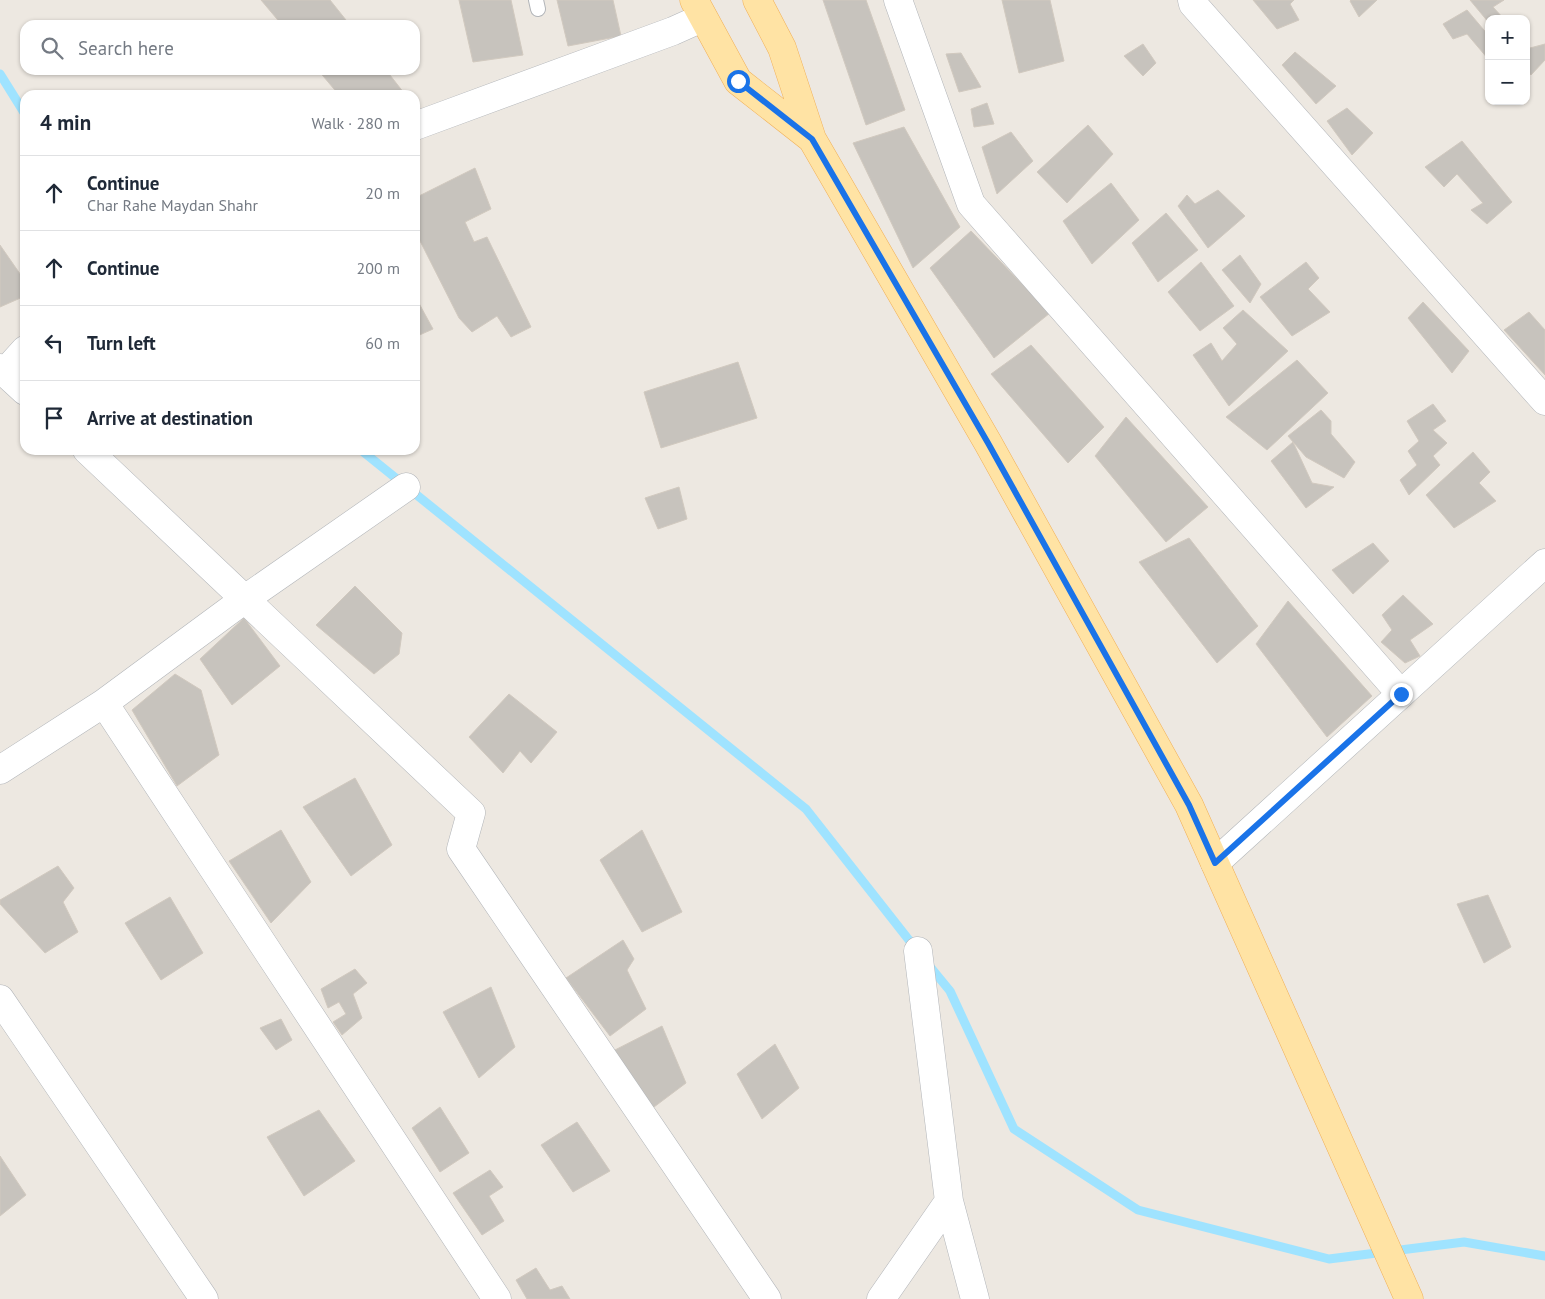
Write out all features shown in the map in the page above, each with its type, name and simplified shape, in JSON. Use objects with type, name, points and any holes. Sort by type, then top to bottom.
[{"type":"main road","points":[[757,0],[782,48],[812,139],[988,443],[1189,805],[1409,1299]]},
{"type":"main road","points":[[698,9],[738,81],[812,139]]},
{"type":"street","points":[[898,0],[971,204],[1401,694]]},
{"type":"street","points":[[1192,0],[1545,402]]},
{"type":"street","points":[[420,124],[673,31],[698,9]]},
{"type":"street","points":[[20,354],[2,370],[20,386]]},
{"type":"street","points":[[92,455],[471,813],[461,849],[767,1299]]},
{"type":"street","points":[[0,770],[104,703],[245,599],[406,486]]},
{"type":"street","points":[[1215,863],[1545,564]]},
{"type":"street","points":[[104,703],[497,1299]]},
{"type":"street","points":[[918,951],[949,1201],[975,1299]]},
{"type":"street","points":[[0,999],[204,1299]]},
{"type":"street","points":[[881,1299],[949,1201]]},
{"type":"building","points":[[261,0],[330,0],[346,20],[278,20]]},
{"type":"building","points":[[459,0],[511,0],[523,55],[473,62]]},
{"type":"building","points":[[557,0],[613,0],[621,36],[568,46]]},
{"type":"building","points":[[823,0],[866,0],[905,110],[866,125]]},
{"type":"building","points":[[1002,0],[1050,0],[1064,61],[1019,73]]},
{"type":"building","points":[[1253,0],[1294,0],[1290,4],[1299,20],[1277,29]]},
{"type":"building","points":[[1351,0],[1377,0],[1359,17]]},
{"type":"building","points":[[1470,0],[1504,0],[1493,7],[1500,15],[1485,15],[1485,18]]},
{"type":"building","points":[[1467,10],[1485,31],[1485,55],[1467,34],[1453,39],[1443,24]]},
{"type":"building","points":[[1143,44],[1156,63],[1143,76],[1124,56]]},
{"type":"building","points":[[1545,44],[1545,60],[1531,75],[1530,48]]},
{"type":"building","points":[[1295,52],[1336,86],[1316,104],[1282,65]]},
{"type":"building","points":[[961,53],[981,87],[959,92],[946,54]]},
{"type":"building","points":[[322,75],[390,75],[402,90],[335,90]]},
{"type":"building","points":[[987,103],[994,124],[974,127],[971,109]]},
{"type":"building","points":[[1347,108],[1373,133],[1352,155],[1327,121]]},
{"type":"building","points":[[1088,125],[1113,154],[1067,203],[1037,172]]},
{"type":"building","points":[[904,127],[960,227],[913,268],[853,143]]},
{"type":"building","points":[[1011,132],[1033,161],[997,194],[982,147]]},
{"type":"building","points":[[1462,141],[1512,202],[1487,224],[1471,210],[1483,203],[1457,174],[1444,187],[1425,167]]},
{"type":"building","points":[[475,168],[491,209],[465,222],[474,242],[487,237],[531,327],[511,337],[497,316],[472,332],[459,318],[420,241],[420,196]]},
{"type":"building","points":[[1111,183],[1139,220],[1092,264],[1063,221]]},
{"type":"building","points":[[1218,190],[1245,216],[1208,248],[1178,206],[1187,195],[1195,204]]},
{"type":"building","points":[[1166,213],[1198,250],[1158,282],[1132,243]]},
{"type":"building","points":[[971,231],[1050,313],[994,358],[930,268]]},
{"type":"building","points":[[0,245],[20,274],[20,298],[0,307]]},
{"type":"building","points":[[1240,255],[1261,284],[1250,303],[1222,270]]},
{"type":"building","points":[[1201,262],[1234,306],[1200,331],[1168,292]]},
{"type":"building","points":[[1306,262],[1319,278],[1308,289],[1330,312],[1292,336],[1260,297]]},
{"type":"building","points":[[1423,302],[1469,351],[1452,373],[1408,318]]},
{"type":"building","points":[[420,305],[433,329],[420,335]]},
{"type":"building","points":[[1243,310],[1288,351],[1229,406],[1193,355],[1211,343],[1222,361],[1237,344],[1223,328]]},
{"type":"building","points":[[1529,312],[1545,330],[1545,375],[1504,330]]},
{"type":"building","points":[[1031,345],[1104,427],[1068,463],[991,374]]},
{"type":"building","points":[[1297,360],[1328,393],[1267,450],[1226,417]]},
{"type":"building","points":[[738,362],[757,418],[661,448],[644,392]]},
{"type":"building","points":[[1433,404],[1446,421],[1433,430],[1447,443],[1433,456],[1440,465],[1409,495],[1400,480],[1417,465],[1408,451],[1419,441],[1407,421]]},
{"type":"building","points":[[1321,410],[1331,421],[1331,434],[1355,462],[1344,478],[1306,457],[1288,436]]},
{"type":"building","points":[[1126,417],[1208,507],[1166,542],[1095,456]]},
{"type":"building","points":[[1293,442],[1312,483],[1334,487],[1306,508],[1271,461]]},
{"type":"building","points":[[1473,452],[1490,472],[1479,483],[1496,501],[1454,528],[1426,495]]},
{"type":"building","points":[[679,487],[687,519],[658,529],[645,498]]},
{"type":"building","points":[[1189,538],[1258,626],[1217,663],[1139,562]]},
{"type":"building","points":[[1373,543],[1389,561],[1353,594],[1332,570]]},
{"type":"building","points":[[355,586],[402,633],[399,654],[374,674],[316,625]]},
{"type":"building","points":[[1403,595],[1433,624],[1410,640],[1420,656],[1405,663],[1381,642],[1392,630],[1382,615]]},
{"type":"building","points":[[1288,601],[1372,696],[1327,737],[1256,644]]},
{"type":"building","points":[[244,618],[280,666],[232,705],[200,659]]},
{"type":"building","points":[[175,674],[201,690],[219,755],[177,786],[132,710]]},
{"type":"building","points":[[509,694],[557,732],[531,763],[520,751],[503,773],[469,737]]},
{"type":"building","points":[[355,778],[392,845],[351,876],[303,807]]},
{"type":"building","points":[[281,830],[311,882],[271,923],[229,861]]},
{"type":"building","points":[[642,830],[682,912],[642,932],[600,860]]},
{"type":"building","points":[[58,866],[74,888],[63,902],[78,932],[45,953],[0,904],[0,900]]},
{"type":"building","points":[[1488,895],[1511,947],[1484,963],[1457,904]]},
{"type":"building","points":[[170,897],[203,953],[161,980],[125,923]]},
{"type":"building","points":[[623,940],[634,959],[627,970],[646,1009],[610,1036],[566,978]]},
{"type":"building","points":[[355,969],[367,983],[353,994],[362,1018],[342,1035],[333,1022],[346,1014],[339,1002],[328,1008],[321,989]]},
{"type":"building","points":[[491,987],[515,1047],[479,1078],[443,1012]]},
{"type":"building","points":[[281,1019],[292,1040],[276,1050],[260,1028]]},
{"type":"building","points":[[662,1026],[686,1083],[646,1113],[611,1052]]},
{"type":"building","points":[[775,1044],[799,1088],[762,1119],[737,1074]]},
{"type":"building","points":[[440,1107],[469,1153],[440,1172],[412,1128]]},
{"type":"building","points":[[319,1110],[355,1161],[304,1196],[267,1137]]},
{"type":"building","points":[[577,1122],[610,1171],[573,1192],[541,1145]]},
{"type":"building","points":[[0,1156],[26,1195],[0,1216]]},
{"type":"building","points":[[490,1170],[503,1187],[489,1196],[504,1221],[482,1235],[453,1193]]},
{"type":"building","points":[[536,1268],[550,1290],[562,1286],[570,1299],[527,1299],[516,1280]]},
{"type":"waterway","points":[[0,74],[20,106]]},
{"type":"waterway","points":[[367,455],[806,809],[916,949]]},
{"type":"waterway","points":[[927,963],[950,991],[1014,1129],[1138,1210],[1329,1259],[1464,1242],[1545,1256]]},
{"type":"route","points":[[738,81],[812,139],[988,443],[1189,805],[1215,863],[1401,694]]}]
